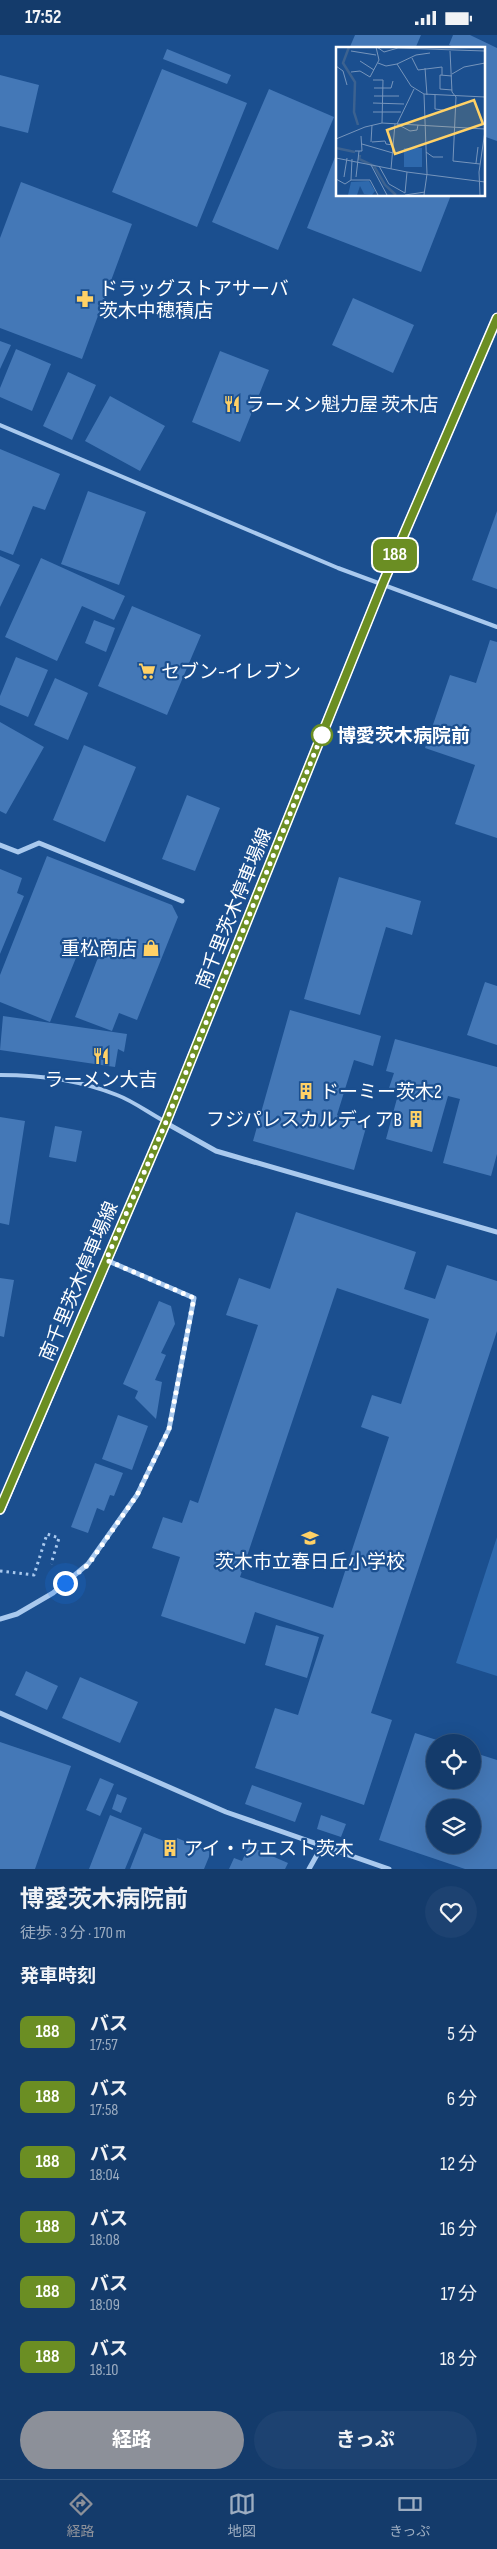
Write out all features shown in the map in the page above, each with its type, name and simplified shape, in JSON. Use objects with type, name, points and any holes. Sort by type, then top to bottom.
[{"type":"main road","name":"南千里茨木停車場線","points":[[0,1509],[166,1122],[383,583],[497,318]]},
{"type":"street","points":[[0,845],[18,853],[38,843],[182,901]]},
{"type":"street","points":[[166,1122],[216,1151],[497,1231]]},
{"type":"street","points":[[0,1619],[18,1613],[53,1593],[88,1565],[137,1495],[169,1429],[194,1298],[106,1260]]},
{"type":"street","points":[[0,1713],[226,1812],[389,1869]]},
{"type":"street","points":[[309,1869],[322,1846]]},
{"type":"lane","points":[[0,425],[338,568],[383,583],[497,627]]},
{"type":"lane","points":[[0,1075],[41,1075],[117,1095],[166,1122]]},
{"type":"path","points":[[0,1571],[34,1575],[47,1534],[59,1538],[48,1571]]},
{"type":"shaded area","points":[[497,1537],[497,1676],[456,1663]]},
{"type":"building","points":[[355,35],[421,35],[416,47],[350,47]]},
{"type":"building","points":[[453,35],[470,35],[497,48],[497,141],[484,136],[484,47],[454,47],[449,45]]},
{"type":"building","points":[[167,49],[231,75],[227,84],[163,59]]},
{"type":"building","points":[[162,69],[247,103],[197,227],[112,192]]},
{"type":"building","points":[[0,75],[39,85],[28,133],[0,126]]},
{"type":"building","points":[[269,89],[334,117],[278,250],[212,222]]},
{"type":"building","points":[[336,155],[336,196],[451,196],[421,272],[307,228]]},
{"type":"building","points":[[21,182],[132,224],[82,359],[0,328],[0,238]]},
{"type":"building","points":[[353,298],[414,325],[393,373],[332,345]]},
{"type":"building","points":[[0,341],[11,345],[0,369]]},
{"type":"building","points":[[16,349],[51,364],[32,411],[0,397],[0,388]]},
{"type":"building","points":[[220,351],[269,370],[240,442],[192,422]]},
{"type":"building","points":[[68,372],[96,385],[72,440],[43,426]]},
{"type":"building","points":[[110,396],[165,426],[140,471],[85,441]]},
{"type":"building","points":[[0,449],[60,474],[45,510],[33,506],[13,555],[0,550]]},
{"type":"building","points":[[88,491],[146,512],[119,585],[61,564]]},
{"type":"building","points":[[497,511],[497,589],[472,580]]},
{"type":"building","points":[[0,556],[20,565],[0,607]]},
{"type":"building","points":[[41,558],[125,596],[114,620],[82,606],[57,661],[5,637]]},
{"type":"building","points":[[132,606],[201,635],[167,715],[98,686]]},
{"type":"building","points":[[94,620],[115,628],[106,652],[85,643]]},
{"type":"building","points":[[490,640],[497,642],[497,838],[455,824],[475,765],[425,748],[450,675],[476,683]]},
{"type":"building","points":[[16,657],[48,670],[28,717],[0,705],[0,696]]},
{"type":"building","points":[[55,678],[88,693],[68,740],[34,725]]},
{"type":"building","points":[[0,722],[44,747],[6,814],[0,811]]},
{"type":"building","points":[[84,745],[136,767],[105,842],[53,820]]},
{"type":"building","points":[[187,795],[220,808],[195,871],[162,859]]},
{"type":"building","points":[[47,856],[172,905],[178,917],[137,1020],[119,1013],[112,1031],[75,1017],[99,955],[80,948],[50,1022],[0,1002],[0,975]]},
{"type":"building","points":[[0,869],[22,878],[17,893],[24,896],[0,954]]},
{"type":"building","points":[[339,877],[421,901],[412,935],[386,927],[360,1015],[304,999]]},
{"type":"building","points":[[485,982],[497,986],[497,1045],[467,1035]]},
{"type":"building","name":"ドーミー茨木2","points":[[290,1010],[381,1036],[373,1066],[354,1060],[337,1115],[367,1124],[354,1170],[253,1141]]},
{"type":"building","points":[[3,1016],[127,1034],[124,1052],[118,1049],[115,1067],[0,1050]]},
{"type":"building","name":"フジパレスカルディアB","points":[[395,1039],[497,1067],[497,1154],[491,1176],[443,1163],[460,1099],[448,1096],[432,1152],[386,1139],[399,1091],[389,1088],[394,1073],[386,1071]]},
{"type":"building","points":[[0,1117],[25,1121],[9,1225],[0,1223]]},
{"type":"building","points":[[55,1126],[82,1131],[76,1162],[49,1157]]},
{"type":"building","points":[[296,1212],[416,1252],[404,1289],[435,1299],[447,1265],[497,1281],[497,1331],[371,1713],[392,1720],[364,1805],[255,1768],[275,1708],[298,1715],[324,1635],[255,1612],[245,1644],[161,1616],[180,1557],[152,1548],[163,1517],[182,1523],[190,1500],[198,1503],[258,1325],[226,1315],[239,1278],[270,1289]],"holes":[[[337,1288],[429,1319],[401,1404],[372,1395],[361,1427],[389,1437],[333,1608],[240,1577]]]},
{"type":"building","points":[[0,1278],[14,1280],[4,1337],[0,1336]]},
{"type":"building","points":[[159,1301],[171,1306],[175,1324],[161,1353],[166,1355],[155,1380],[162,1382],[156,1419],[135,1398],[138,1391],[123,1384]]},
{"type":"building","points":[[118,1415],[148,1426],[132,1470],[102,1459]]},
{"type":"building","points":[[95,1463],[123,1473],[114,1496],[110,1495],[104,1511],[97,1508],[88,1533],[71,1527]]},
{"type":"building","points":[[276,1625],[319,1637],[307,1678],[265,1665]]},
{"type":"building","points":[[26,1671],[58,1686],[47,1710],[15,1695]]},
{"type":"building","points":[[80,1677],[138,1702],[120,1743],[62,1718]]},
{"type":"building","points":[[415,1733],[426,1737],[426,1789],[481,1789],[481,1755],[497,1760],[497,1869],[465,1869],[379,1840]]},
{"type":"building","points":[[0,1742],[71,1766],[35,1869],[0,1869]]},
{"type":"building","points":[[100,1778],[114,1784],[100,1816],[86,1810]]},
{"type":"building","points":[[252,1785],[302,1803],[295,1822],[245,1804]]},
{"type":"building","points":[[117,1794],[127,1798],[121,1813],[112,1809]]},
{"type":"building","points":[[110,1815],[142,1828],[125,1869],[89,1869]]},
{"type":"building","points":[[321,1815],[346,1824],[341,1837],[317,1829]]},
{"type":"building","name":"アイ・ウエスト茨木","points":[[144,1833],[174,1845],[177,1838],[211,1852],[204,1869],[130,1869]]},
{"type":"building","points":[[249,1846],[288,1863],[285,1869],[229,1869],[234,1858],[242,1861]]},
{"type":"bus line","name":"188","points":[[0,1509],[18,1463],[166,1122],[383,583],[497,318]]},
{"type":"place","name":"ドラッグストアサーバ 茨木中穂積店","points":[[85,299]]},
{"type":"place","name":"ラーメン魁力屋 茨木店","points":[[232,404]]},
{"type":"place","name":"セブン-イレブン","points":[[147,671]]},
{"type":"place","name":"博愛茨木病院前","points":[[322,735]]},
{"type":"place","name":"重松商店","points":[[151,948]]},
{"type":"place","name":"ラーメン大吉","points":[[101,1056]]},
{"type":"place","name":"ドーミー茨木2","points":[[306,1091]]},
{"type":"place","name":"フジパレスカルディアB","points":[[416,1119]]},
{"type":"place","name":"茨木市立春日丘小学校","points":[[310,1538]]},
{"type":"place","name":"アイ・ウエスト茨木","points":[[170,1848]]},
{"type":"route","points":[[65,1583],[88,1565],[137,1495],[169,1429],[194,1298],[106,1260],[166,1122],[325,727],[322,735]]}]
